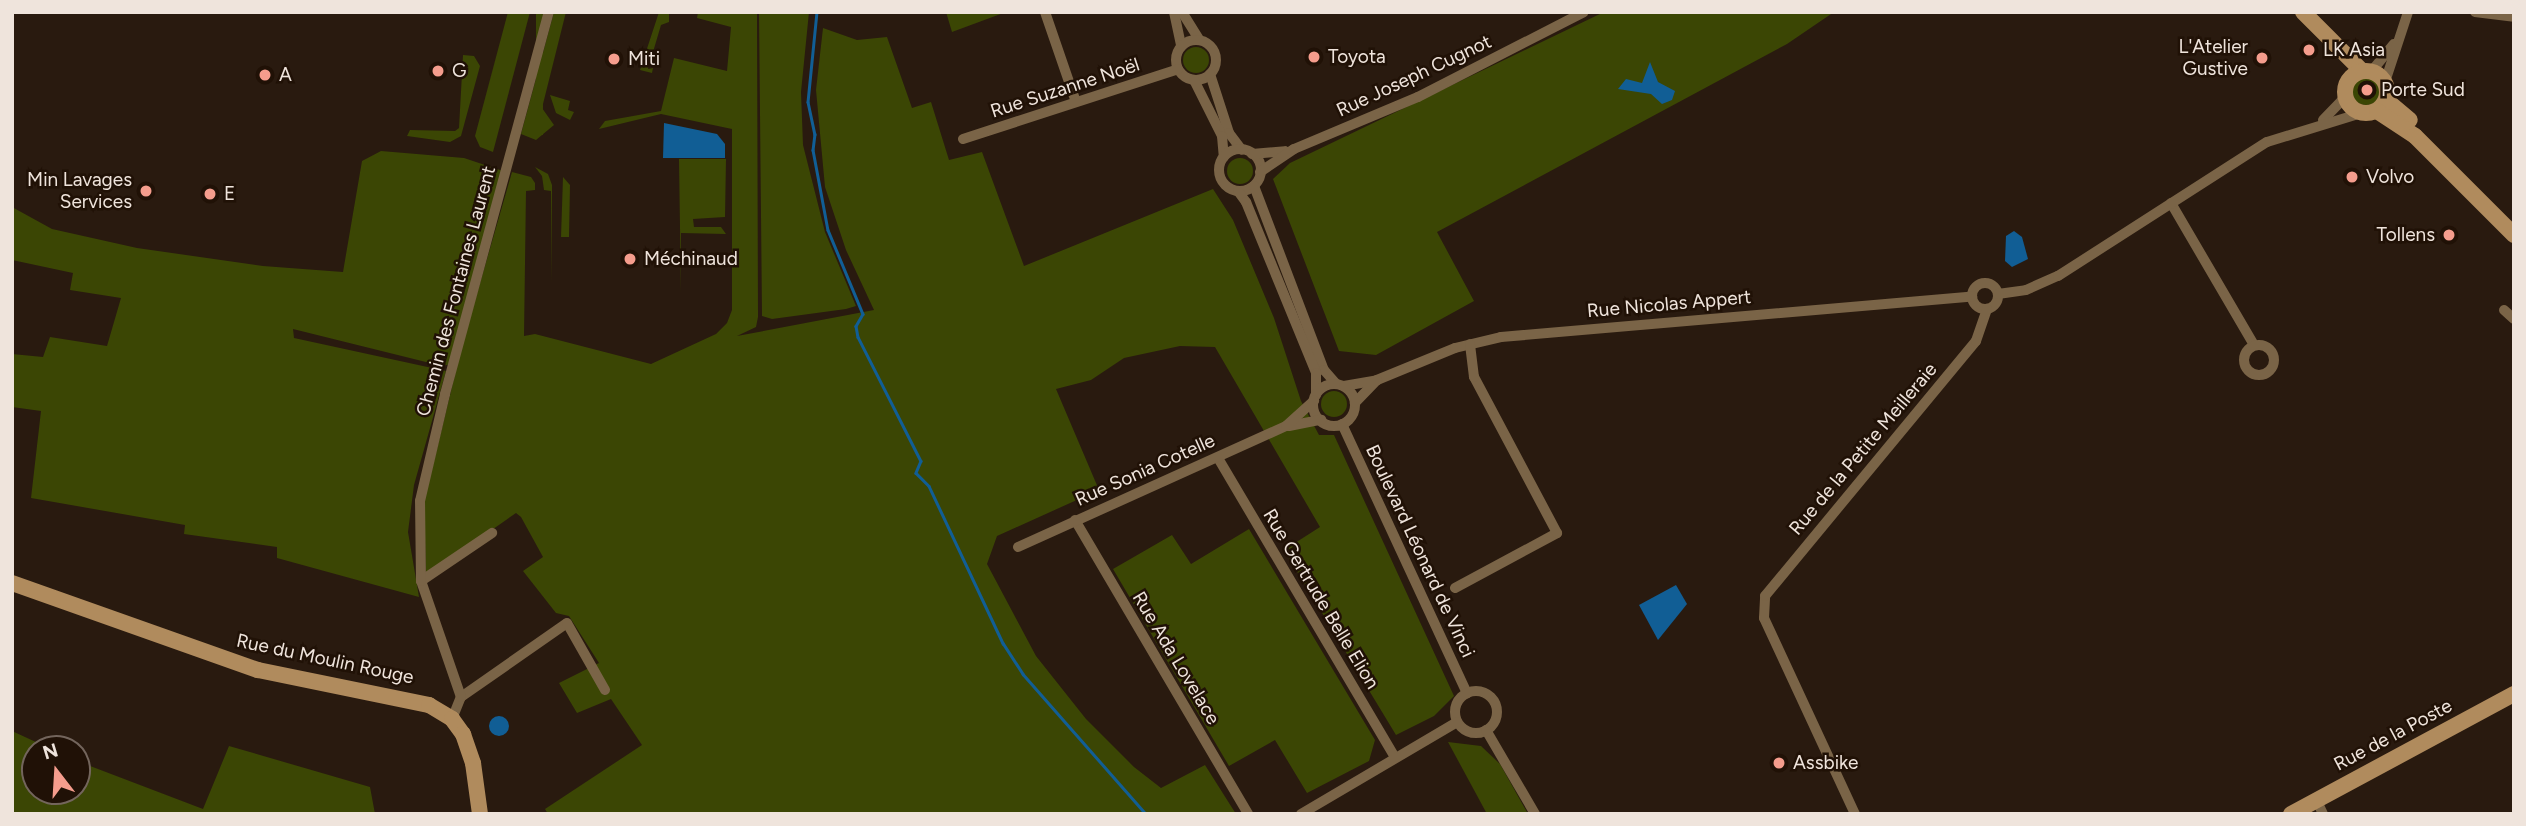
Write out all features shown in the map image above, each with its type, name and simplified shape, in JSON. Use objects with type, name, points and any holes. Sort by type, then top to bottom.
[{"type":"street","name":"Chemin des Fontaines Laurent","points":[[461,697],[421,581],[418,533],[424,478],[549,12]]},
{"type":"street","points":[[1045,12],[1076,102]]},
{"type":"street","points":[[1174,12],[1181,46],[1176,57],[1178,69],[1194,80],[1222,136],[1224,157],[1220,177],[1247,202],[1316,373],[1315,398],[1321,420]]},
{"type":"street","points":[[1182,12],[1199,39],[1216,54],[1210,75],[1229,133],[1247,152],[1260,172],[1254,186],[1324,370],[1355,402]]},
{"type":"street","name":"Rue Joseph Cugnot","points":[[1260,172],[1294,149],[1418,97],[1584,12]]},
{"type":"street","points":[[2303,12],[2361,74],[2385,82]]},
{"type":"street","points":[[2374,108],[2408,12]]},
{"type":"street","points":[[2475,12],[2514,17]]},
{"type":"street","points":[[2318,123],[2345,97],[2361,74],[2386,58],[2404,26]]},
{"type":"street","points":[[1181,46],[1199,39]]},
{"type":"street","name":"Rue Suzanne Noël","points":[[963,139],[1178,69]]},
{"type":"street","points":[[1194,80],[1210,75]]},
{"type":"street","points":[[2345,97],[2374,108],[2416,136],[2514,235]]},
{"type":"street","points":[[1998,294],[2026,289],[2058,276],[2250,150],[2318,123],[2374,108]]},
{"type":"street","points":[[2374,108],[2514,223]]},
{"type":"street","name":"Rue Joseph Cugnot","points":[[1247,152],[1294,149]]},
{"type":"street","points":[[1224,157],[1247,152]]},
{"type":"street","points":[[1238,191],[1254,186]]},
{"type":"street","points":[[2171,203],[2254,345]]},
{"type":"street","points":[[1986,283],[1998,294],[1996,304],[1987,309],[1975,304],[1972,297],[1978,285],[1986,283]]},
{"type":"street","name":"Rue Nicolas Appert","points":[[1377,380],[1470,345],[1587,328],[1972,297]]},
{"type":"street","name":"Rue de la Petite Meilleraie","points":[[1855,814],[1825,751],[1805,720],[1804,708],[1762,608],[1768,589],[1976,341],[1987,309]]},
{"type":"street","points":[[2504,310],[2514,320]]},
{"type":"street","points":[[1455,589],[1557,533],[1474,377],[1470,345]]},
{"type":"street","points":[[1286,426],[1315,398],[1340,385],[1377,380]]},
{"type":"street","points":[[1286,426],[1321,420],[1342,424],[1352,415],[1355,402],[1377,380]]},
{"type":"street","name":"Boulevard Léonard de Vinci","points":[[1342,424],[1466,693]]},
{"type":"street","name":"Rue Sonia Cotelle","points":[[1018,547],[1286,426]]},
{"type":"street","name":"Rue Gertrude Belle Elion","points":[[1218,458],[1395,757]]},
{"type":"street","name":"Rue Ada Lovelace","points":[[1075,520],[1248,814]]},
{"type":"street","points":[[421,581],[492,533]]},
{"type":"street","name":"Rue du Moulin Rouge","points":[[12,583],[258,670],[415,701],[452,719]]},
{"type":"street","points":[[480,814],[473,763],[463,734],[452,719],[461,697],[567,623],[605,690]]},
{"type":"street","points":[[1484,692],[1496,705],[1494,722],[1486,730],[1470,732],[1457,722],[1457,703],[1466,693],[1484,692]]},
{"type":"street","name":"Rue de la Poste","points":[[2291,814],[2320,806],[2514,694]]},
{"type":"street","points":[[1301,814],[1457,722]]},
{"type":"street","points":[[1486,730],[1535,814]]},
{"type":"green space","points":[[508,12],[530,12],[493,152],[480,147],[475,136]]},
{"type":"green space","points":[[536,12],[543,12],[543,135],[536,135]]},
{"type":"green space","points":[[554,12],[566,12],[542,108],[554,125],[536,140],[521,134]]},
{"type":"green space","points":[[659,12],[669,12],[669,22],[661,25],[648,69],[653,68],[652,73],[640,70]]},
{"type":"green space","points":[[698,12],[757,12],[758,317],[756,327],[737,336],[874,310],[846,250],[825,187],[816,90],[823,28],[857,40],[887,37],[912,108],[931,102],[949,160],[982,152],[1024,266],[1213,189],[1233,220],[1274,318],[1301,401],[1319,435],[1334,435],[1454,696],[1434,716],[1396,735],[1284,550],[1320,527],[1215,347],[1180,346],[1124,358],[1091,380],[1056,389],[1099,490],[997,536],[987,564],[1036,656],[1086,719],[1134,767],[1161,788],[1205,765],[1236,814],[548,814],[545,809],[642,745],[611,699],[577,713],[559,683],[599,663],[569,616],[556,613],[523,571],[543,557],[521,517],[516,513],[426,576],[424,502],[462,346],[512,172],[531,177],[535,183],[535,190],[526,191],[524,336],[535,334],[651,364],[716,334],[727,323],[732,310],[732,129],[661,114],[599,129],[605,121],[661,111],[674,58],[727,71],[731,27],[697,18]]},
{"type":"green space","points":[[759,12],[809,12],[801,92],[803,145],[825,232],[856,306],[772,319],[762,316]]},
{"type":"green space","points":[[946,12],[1006,12],[952,32]]},
{"type":"green space","points":[[1604,12],[1834,12],[1787,44],[1437,232],[1474,301],[1376,355],[1339,351],[1273,179],[1290,163]]},
{"type":"green space","points":[[1196,47],[1205,51],[1209,60],[1205,69],[1196,73],[1187,69],[1183,60],[1187,51]]},
{"type":"green space","points":[[463,55],[474,56],[480,66],[461,136],[450,142],[407,136],[410,130],[455,131],[459,128]]},
{"type":"green space","points":[[2366,77],[2376,81],[2380,91],[2376,101],[2366,105],[2356,101],[2352,91],[2356,81]]},
{"type":"green space","points":[[550,95],[570,101],[568,110],[574,112],[570,120],[556,113]]},
{"type":"green space","points":[[381,151],[464,158],[503,171],[451,364],[442,366],[293,329],[294,338],[446,371],[414,485],[408,532],[419,597],[277,558],[277,547],[184,534],[185,525],[31,498],[41,411],[12,407],[12,354],[43,357],[50,337],[107,346],[121,298],[70,290],[73,273],[12,260],[12,207],[52,229],[137,248],[263,266],[343,272],[362,161]]},
{"type":"green space","points":[[1240,158],[1249,162],[1253,171],[1249,180],[1240,184],[1231,180],[1227,171],[1231,162]]},
{"type":"green space","points":[[679,159],[726,159],[725,217],[693,219],[694,227],[721,227],[726,234],[681,233],[681,294]]},
{"type":"green space","points":[[535,167],[548,174],[552,185],[552,285],[551,191],[544,190],[542,176]]},
{"type":"green space","points":[[563,177],[570,185],[569,237],[561,237]]},
{"type":"green space","points":[[1334,391],[1343,395],[1347,404],[1343,413],[1334,417],[1325,413],[1321,404],[1325,395]]},
{"type":"green space","points":[[1249,529],[1375,740],[1369,761],[1307,793],[1275,740],[1229,766],[1113,569],[1172,535],[1191,564]]},
{"type":"green space","points":[[12,731],[21,735],[21,805],[91,805],[91,766],[203,809],[229,746],[370,787],[375,814],[12,814]]},
{"type":"green space","points":[[1448,742],[1481,746],[1500,764],[1528,814],[1487,814]]},
{"type":"water","points":[[1650,62],[1658,82],[1675,91],[1672,100],[1662,104],[1651,94],[1618,89],[1626,79],[1642,83]]},
{"type":"water","points":[[664,123],[717,134],[725,144],[725,158],[663,158]]},
{"type":"water","points":[[2014,231],[2022,237],[2028,259],[2012,267],[2005,261],[2006,236]]},
{"type":"water","points":[[1676,585],[1687,604],[1658,640],[1639,605]]},
{"type":"water","points":[[499,716],[506,719],[509,726],[506,733],[499,736],[492,733],[489,726],[492,719]]},
{"type":"waterway","points":[[817,12],[808,102],[815,134],[813,150],[828,230],[863,314],[856,326],[858,337],[921,461],[916,473],[929,486],[1003,643],[1023,674],[1146,814]]},
{"type":"place","name":"LK Asia","points":[[2309,50]]},
{"type":"place","name":"Toyota","points":[[1314,57]]},
{"type":"place","name":"L'Atelier Gustive","points":[[2262,58]]},
{"type":"place","name":"Miti","points":[[614,59]]},
{"type":"place","name":"G","points":[[438,71]]},
{"type":"place","name":"A","points":[[265,75]]},
{"type":"place","name":"Porte Sud","points":[[2367,90]]},
{"type":"place","name":"Volvo","points":[[2352,177]]},
{"type":"place","name":"Min Lavages Services","points":[[146,191]]},
{"type":"place","name":"E","points":[[210,194]]},
{"type":"place","name":"Tollens","points":[[2449,235]]},
{"type":"place","name":"Méchinaud","points":[[630,259]]},
{"type":"place","name":"Assbike","points":[[1779,763]]}]
